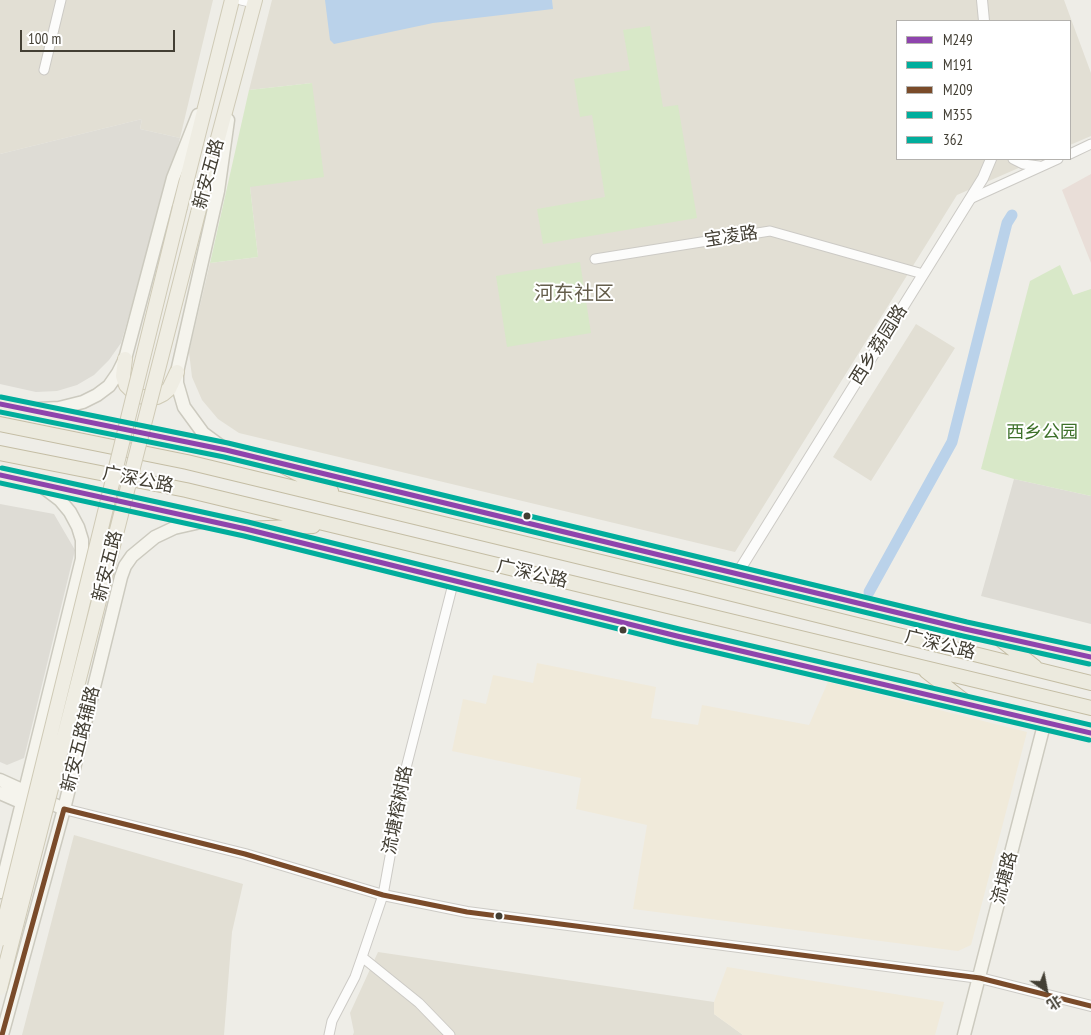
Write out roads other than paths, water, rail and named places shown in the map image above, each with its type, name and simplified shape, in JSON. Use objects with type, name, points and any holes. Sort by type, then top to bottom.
[{"type":"highway","name":"广深公路","points":[[0,424],[187,462],[688,582],[1091,683]]},
{"type":"highway","name":"广深公路","points":[[0,453],[186,490],[1091,708]]},
{"type":"highway","points":[[281,465],[349,501]]},
{"type":"highway","points":[[246,529],[332,526]]},
{"type":"highway","points":[[995,635],[1039,670]]},
{"type":"highway","points":[[922,668],[967,703]]},
{"type":"main road","name":"新安五路","points":[[0,939],[232,0]]},
{"type":"main road","name":"新安五路","points":[[0,988],[198,213],[255,2]]},
{"type":"main road","points":[[213,78],[174,178],[125,359],[123,376],[126,384],[139,396],[148,398],[163,394],[169,389],[177,372],[218,191],[233,85]]},
{"type":"main road","points":[[24,409],[59,408],[83,402],[109,386],[125,359]]},
{"type":"main road","points":[[177,372],[180,395],[184,407],[203,433],[226,450]]},
{"type":"main road","points":[[0,404],[226,450],[281,465],[1091,657]]},
{"type":"main road","points":[[0,475],[246,529],[677,636],[1091,733]]},
{"type":"main road","points":[[0,892],[82,558],[82,540],[70,512],[60,500],[39,484]]},
{"type":"main road","name":"新安五路辅路","points":[[2,1035],[64,809],[118,587],[125,566],[132,556],[155,537],[174,528],[208,521]]},
{"type":"main road","name":"流塘路","points":[[964,1035],[1045,721]]},
{"type":"main road","points":[[0,780],[24,797]]},
{"type":"main road","points":[[0,793],[24,797],[64,809]]},
{"type":"street","points":[[44,70],[61,0]]},
{"type":"street","points":[[240,0],[255,2]]},
{"type":"street","points":[[982,0],[984,20]]},
{"type":"street","points":[[1071,154],[1091,144]]},
{"type":"street","name":"西乡荔园路","points":[[737,574],[984,178],[991,160]]},
{"type":"street","points":[[1014,160],[1023,164],[1041,166]]},
{"type":"street","points":[[970,199],[1056,160]]},
{"type":"street","name":"宝凌路","points":[[595,259],[770,231],[923,274]]},
{"type":"street","name":"流塘榕树路","points":[[330,1035],[332,1021],[355,977],[383,896],[406,768],[454,580]]},
{"type":"street","points":[[64,809],[245,854],[383,896],[467,912],[980,978],[1091,1006]]},
{"type":"street","points":[[362,957],[419,1003],[450,1035]]},
{"type":"water","points":[[325,0],[552,0],[553,9],[433,23],[334,44],[330,40]]},
{"type":"waterway","points":[[869,592],[952,442],[1007,223],[1012,215]]},
{"type":"district","name":"河东社区","points":[[574,294]]},
{"type":"park label","name":"西乡公园","points":[[1042,433]]}]
